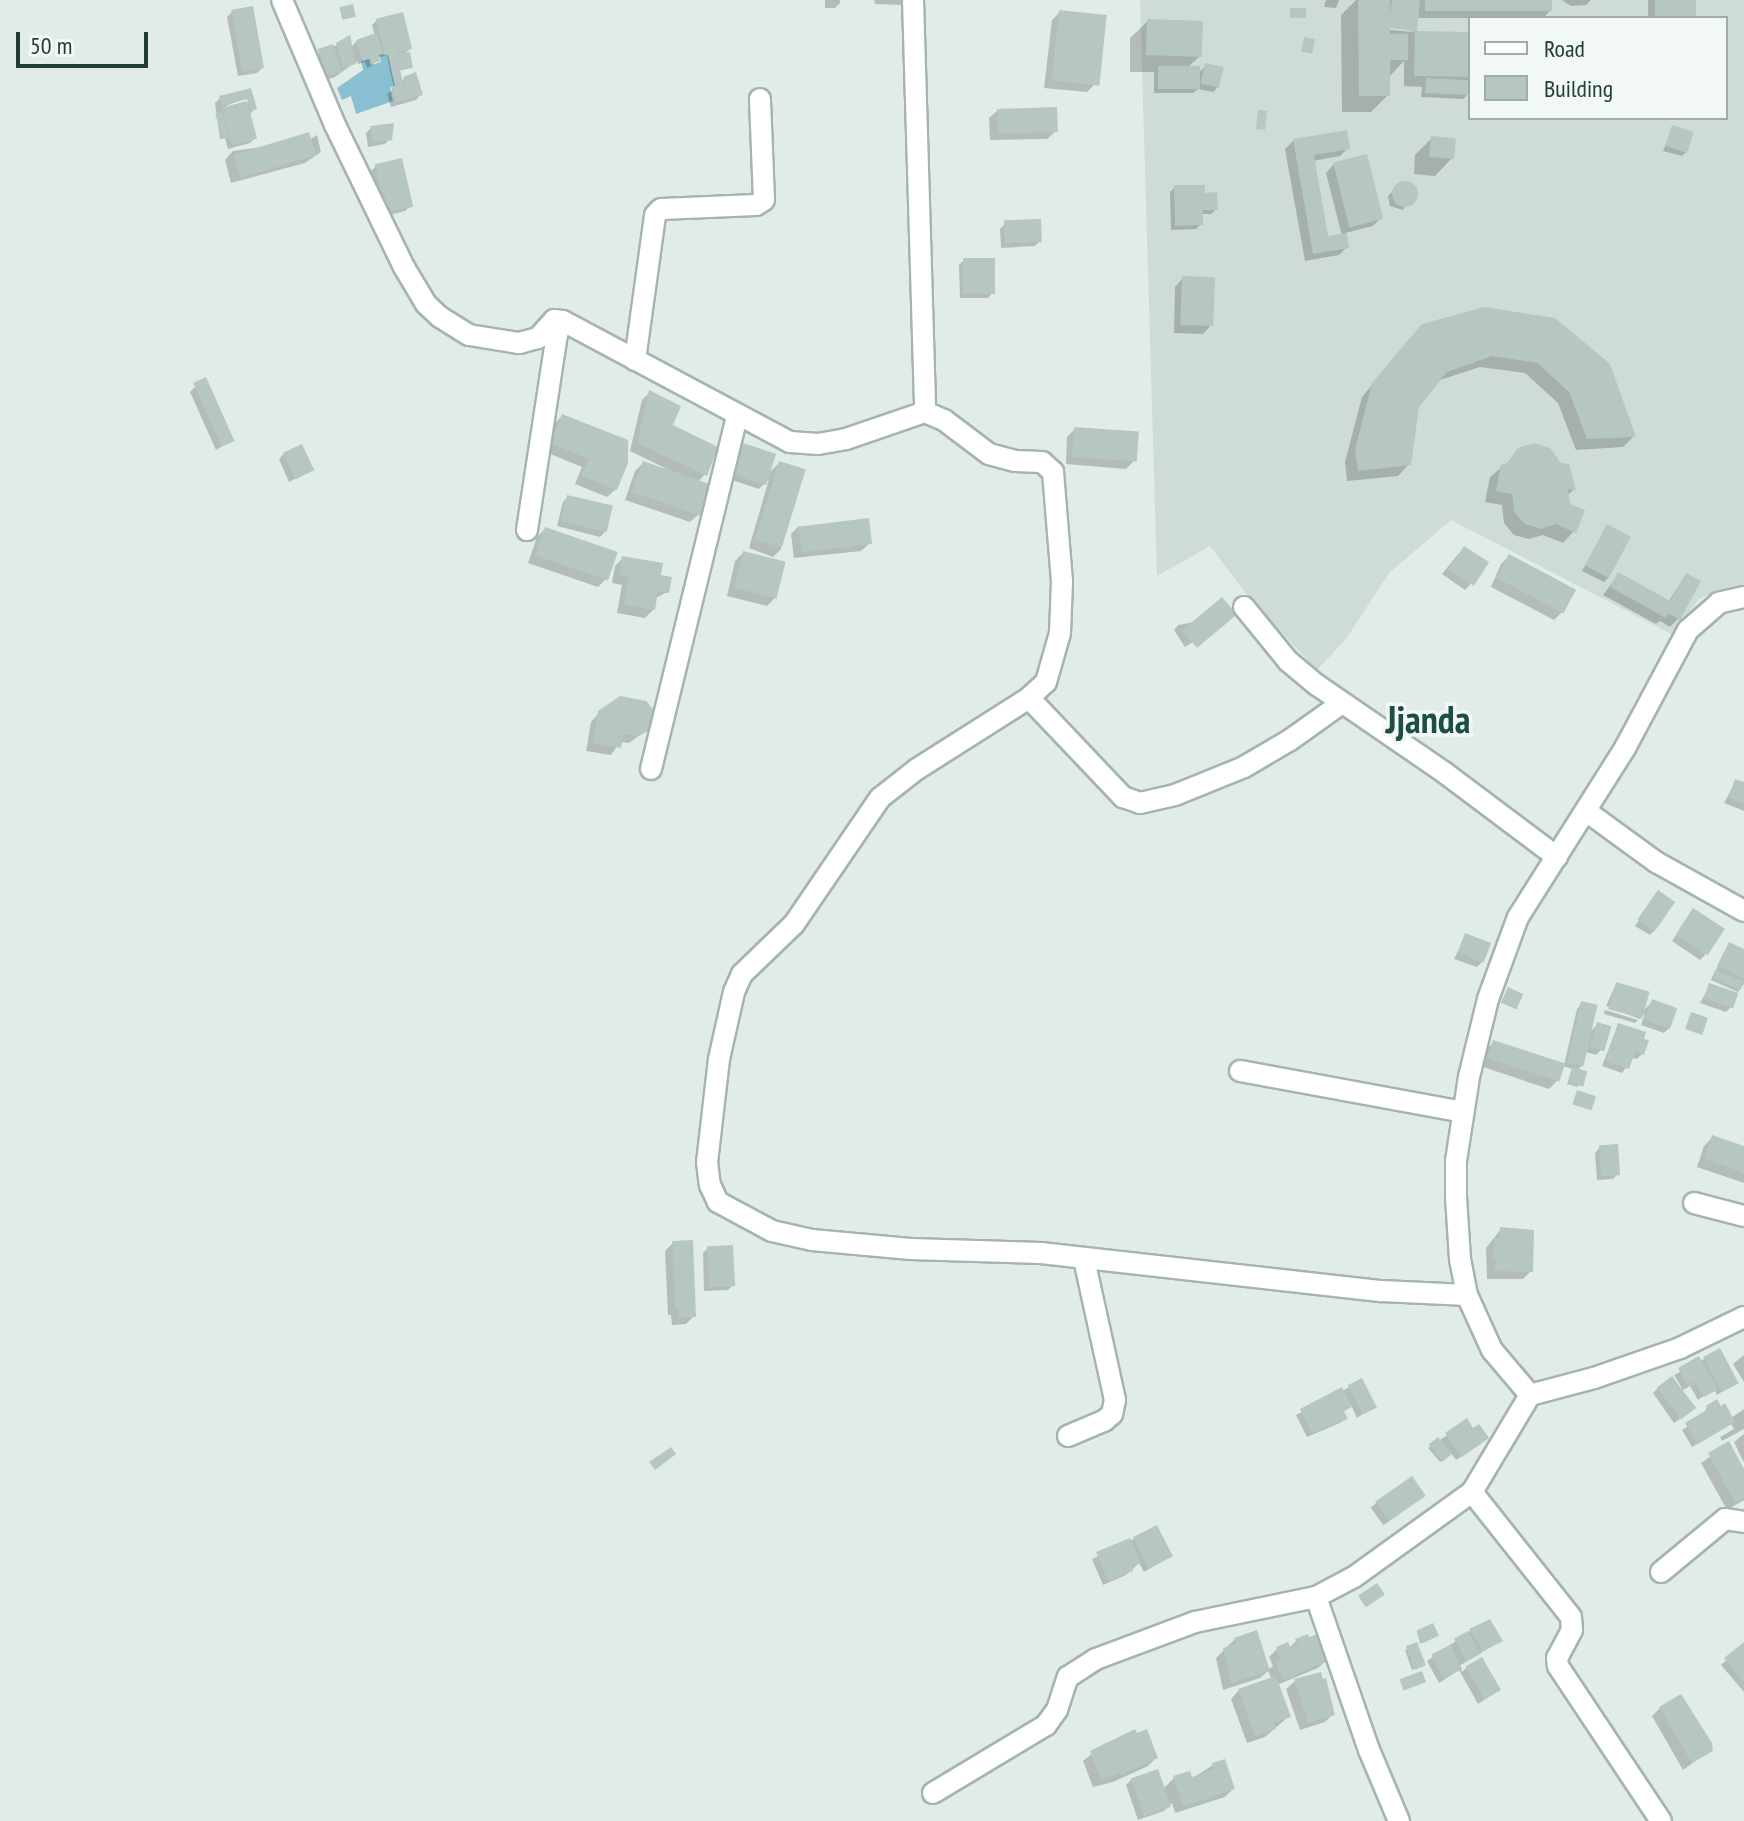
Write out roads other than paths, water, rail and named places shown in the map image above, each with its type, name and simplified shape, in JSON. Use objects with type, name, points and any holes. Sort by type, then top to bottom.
[{"type":"street","points":[[282,0],[335,125],[404,267],[426,304],[469,335],[519,343],[538,338],[554,320],[563,321],[737,417],[790,442],[818,444],[846,439],[925,412],[944,420],[989,454],[1015,461],[1042,462],[1053,472],[1063,553],[1060,633],[1046,682],[1029,698],[917,769],[880,798],[794,924],[742,974],[719,1059],[707,1162],[710,1185],[718,1202],[772,1231],[812,1240],[897,1248],[1041,1253],[1382,1291],[1467,1295]]},
{"type":"street","points":[[913,0],[925,412]]},
{"type":"street","points":[[635,360],[655,215],[661,209],[756,205],[764,200],[760,99]]},
{"type":"street","points":[[527,530],[557,334],[563,321]]},
{"type":"street","points":[[651,769],[737,417]]},
{"type":"street","points":[[1530,1395],[1492,1350],[1467,1295],[1460,1259],[1456,1197],[1463,1112],[1488,999],[1518,917],[1625,748],[1649,697],[1688,630],[1719,603],[1744,597]]},
{"type":"street","points":[[1244,607],[1288,661],[1557,857]]},
{"type":"street","points":[[1029,698],[1123,797],[1140,803],[1175,795],[1244,767],[1290,740],[1342,703]]},
{"type":"street","points":[[1586,811],[1656,862],[1744,911]]},
{"type":"street","points":[[1240,1071],[1463,1112]]},
{"type":"street","points":[[1694,1203],[1744,1216]]},
{"type":"street","points":[[1068,1436],[1104,1421],[1112,1414],[1115,1400],[1084,1259]]},
{"type":"street","points":[[933,1793],[1046,1725],[1057,1710],[1068,1677],[1096,1659],[1195,1622],[1316,1597],[1354,1577],[1472,1492],[1530,1395],[1594,1378],[1680,1348],[1744,1317]]},
{"type":"street","points":[[1472,1492],[1571,1617],[1572,1630],[1557,1658],[1558,1666],[1661,1821]]},
{"type":"street","points":[[1661,1572],[1725,1519],[1744,1522]]},
{"type":"street","points":[[1316,1597],[1369,1750],[1399,1821]]},
{"type":"water","points":[[388,54],[395,86],[390,87],[393,101],[356,114],[351,96],[342,100],[337,88],[363,70],[361,61],[369,59],[371,65],[381,62],[379,55]]},
{"type":"district","name":"Jjanda","points":[[1428,719]]}]
